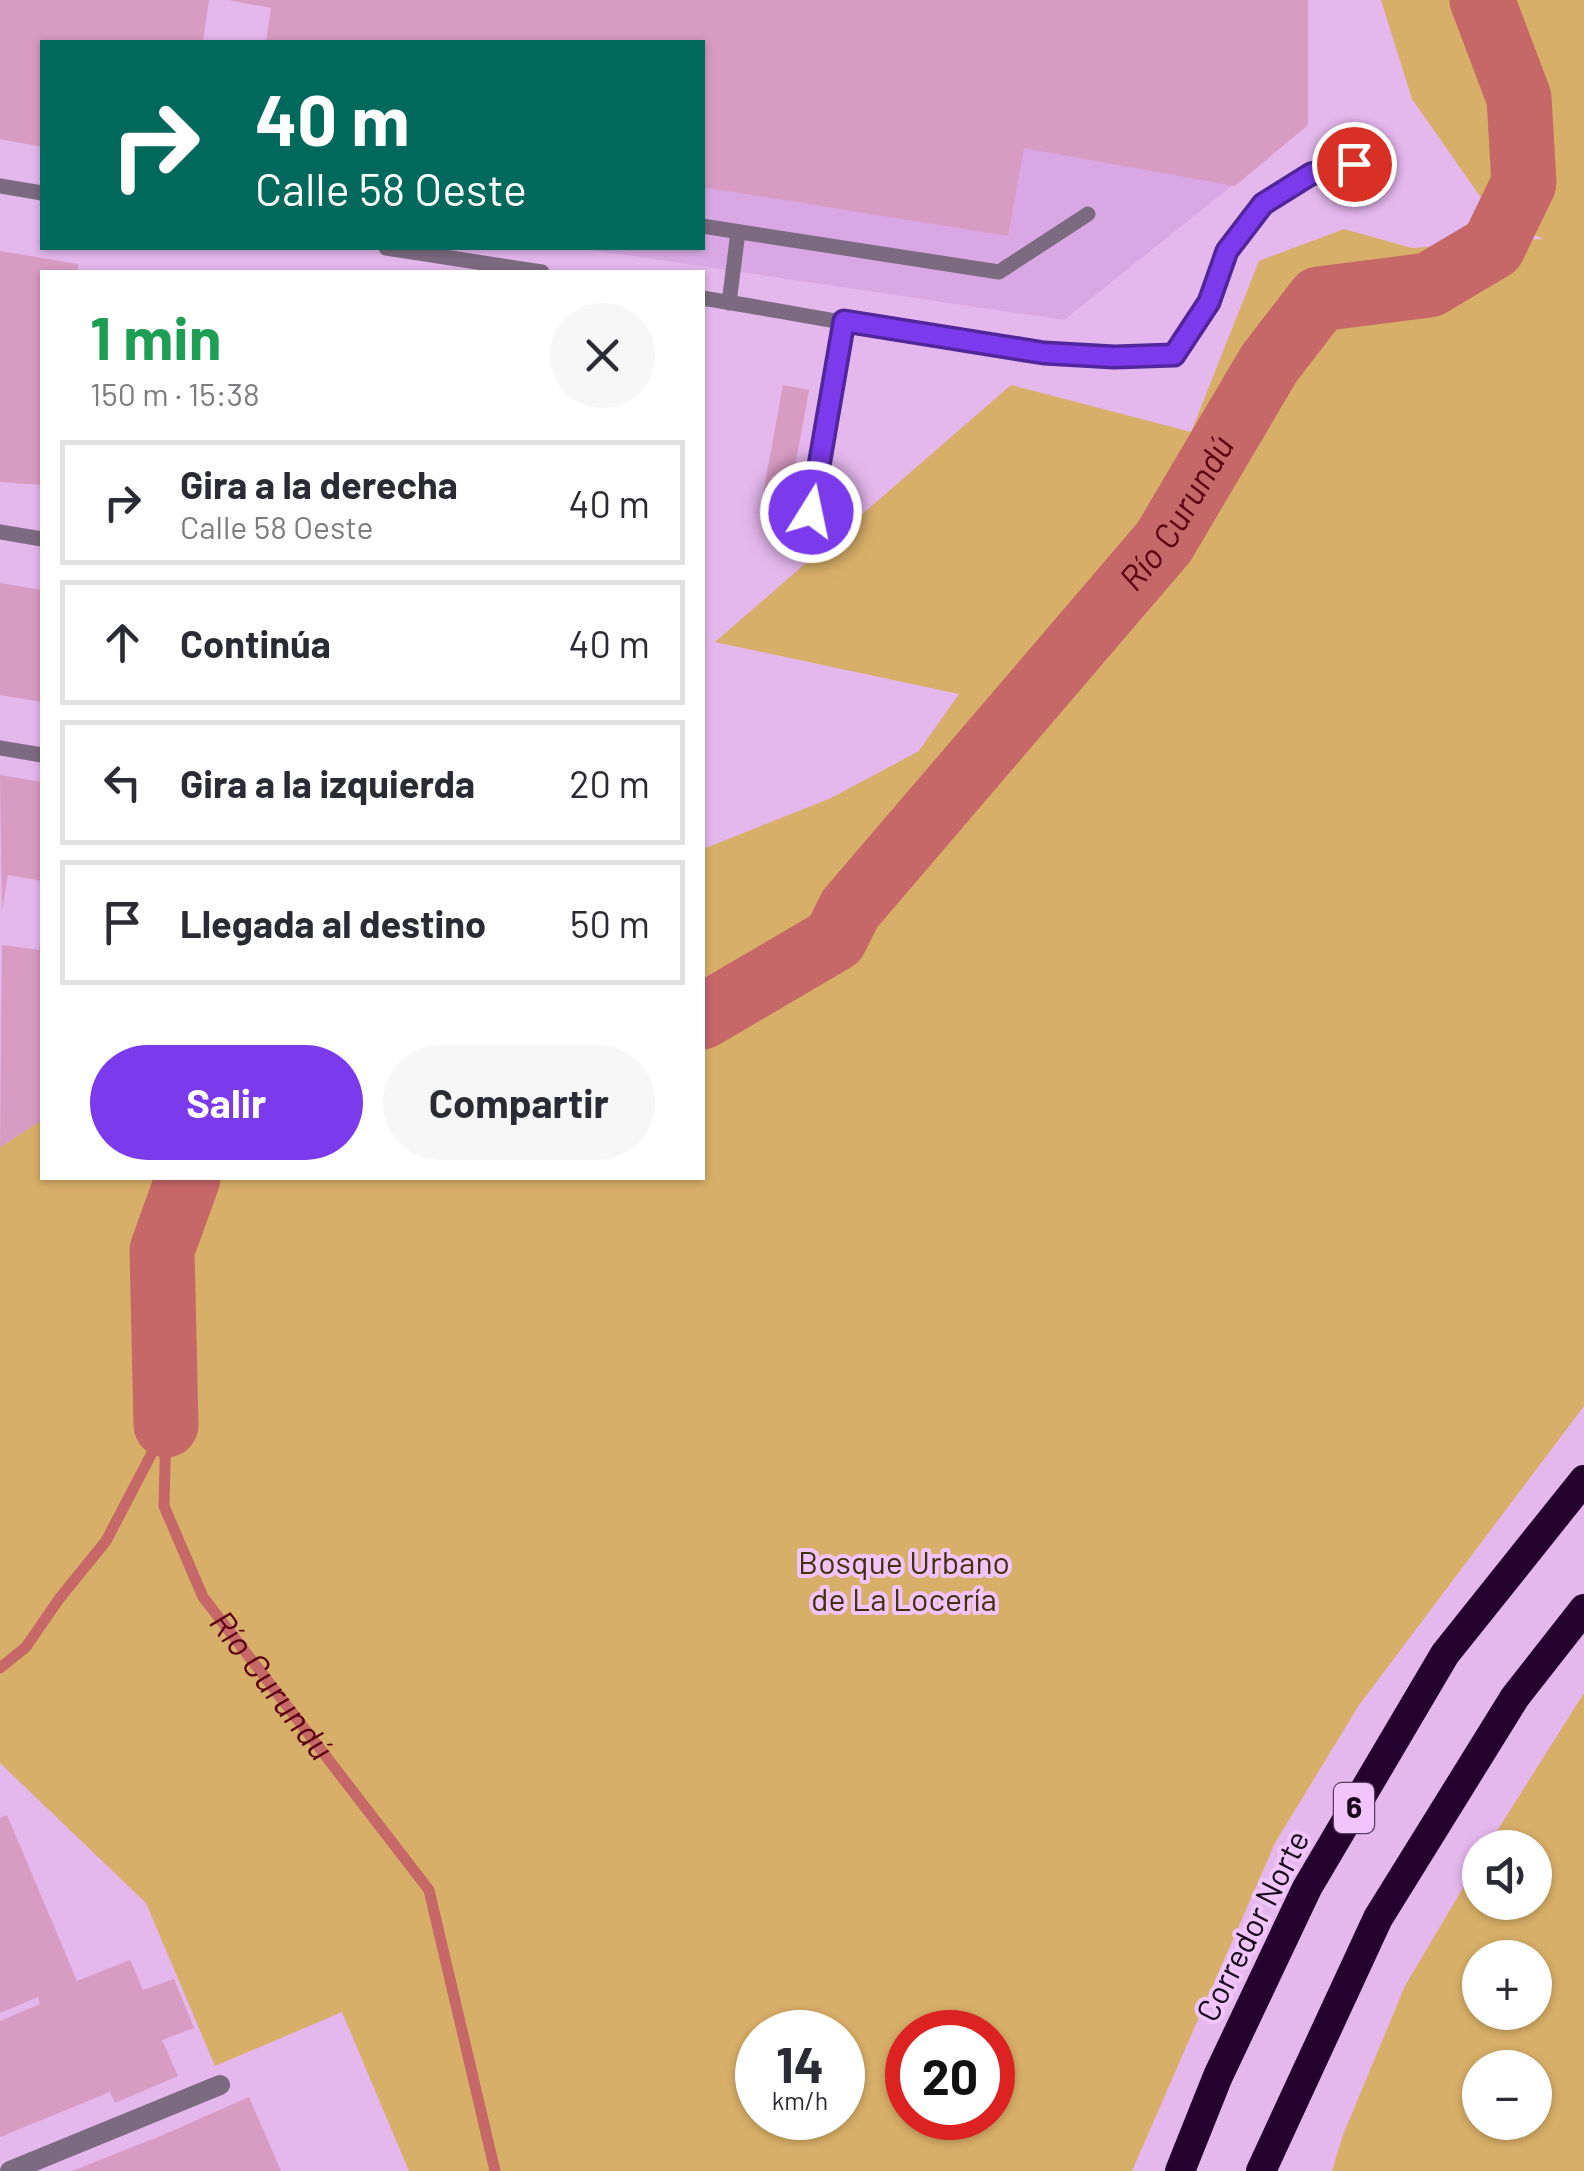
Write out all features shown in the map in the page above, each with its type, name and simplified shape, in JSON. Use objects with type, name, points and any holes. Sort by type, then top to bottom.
[{"type":"highway","name":"Corredor Norte","points":[[1180,2171],[1218,2076],[1316,1871],[1445,1654],[1584,1480]]},
{"type":"highway","name":"6","points":[[1261,2171],[1378,1918],[1515,1697],[1584,1609]]},
{"type":"highway","points":[[1282,2171],[1283,2118]]},
{"type":"street","points":[[10,2171],[220,2085]]},
{"type":"lane","points":[[705,298],[1044,353],[1174,355],[1209,302],[1227,251],[1263,204],[1311,174],[1354,164]]},
{"type":"lane","points":[[0,186],[40,192]]},
{"type":"lane","points":[[705,226],[1000,272],[1088,214]]},
{"type":"lane","points":[[729,302],[738,232]]},
{"type":"lane","points":[[399,250],[529,270]]},
{"type":"lane","points":[[811,512],[844,321]]},
{"type":"lane","points":[[0,532],[40,539]]},
{"type":"lane","points":[[0,748],[40,755]]},
{"type":"shaded area","points":[[272,0],[1308,0],[1308,125],[1064,320],[592,250],[705,250],[705,40],[266,40]]},
{"type":"green space","name":"Bosque Urbano de La Locería","points":[[1381,0],[1584,0],[1584,1406],[1359,1705],[1275,1843],[1132,2171],[409,2171],[342,2012],[215,2066],[146,1903],[0,1763],[0,1147],[40,1121],[40,1180],[705,1180],[705,848],[831,798],[919,751],[959,694],[715,642],[1011,385],[1191,432],[1259,261],[1344,229],[1412,248],[1543,239],[1491,212],[1412,99]]},
{"type":"green space","points":[[1584,1693],[1584,2171],[1332,2171],[1405,1986],[1462,1889],[1462,1920],[1552,1920],[1552,1830],[1498,1830]]},
{"type":"building","points":[[0,0],[209,0],[203,40],[40,40],[40,147],[0,139]]},
{"type":"building","points":[[228,0],[1308,0],[1308,125],[1235,186],[1024,148],[1008,236],[705,187],[705,40],[266,40],[271,8]]},
{"type":"building","points":[[0,251],[78,264],[78,270],[40,270],[40,485],[0,482]]},
{"type":"building","points":[[783,385],[809,390],[786,516],[760,511]]},
{"type":"building","points":[[0,583],[40,590],[40,702],[0,695]]},
{"type":"building","points":[[0,775],[40,782],[40,881],[8,875],[2,910]]},
{"type":"building","points":[[2,945],[39,950],[40,946],[40,1121],[0,1147]]},
{"type":"building","points":[[7,1815],[77,1981],[130,1960],[143,1990],[174,1979],[194,2028],[162,2040],[178,2076],[115,2103],[110,2092],[0,2137],[0,2021],[40,2004],[38,1997],[0,2013],[0,1818]]},
{"type":"building","points":[[249,2097],[281,2171],[72,2171],[163,2135]]},
{"type":"waterway","name":"Río Curundú","points":[[705,1015],[835,939],[850,909],[1164,542],[1269,364],[1319,299],[1429,285],[1493,247],[1524,183],[1519,98],[1482,0]]},
{"type":"waterway","name":"Río Curundú","points":[[166,1425],[162,1250],[187,1180]]},
{"type":"waterway","name":"Río Curundú","points":[[166,1425],[164,1506],[203,1597],[429,1890],[495,2171]]},
{"type":"waterway","points":[[0,1668],[26,1647],[106,1541],[164,1430]]},
{"type":"route","points":[[811,512],[844,321],[1044,353],[1174,355],[1209,302],[1227,251],[1263,204],[1311,174],[1354,164]]}]
